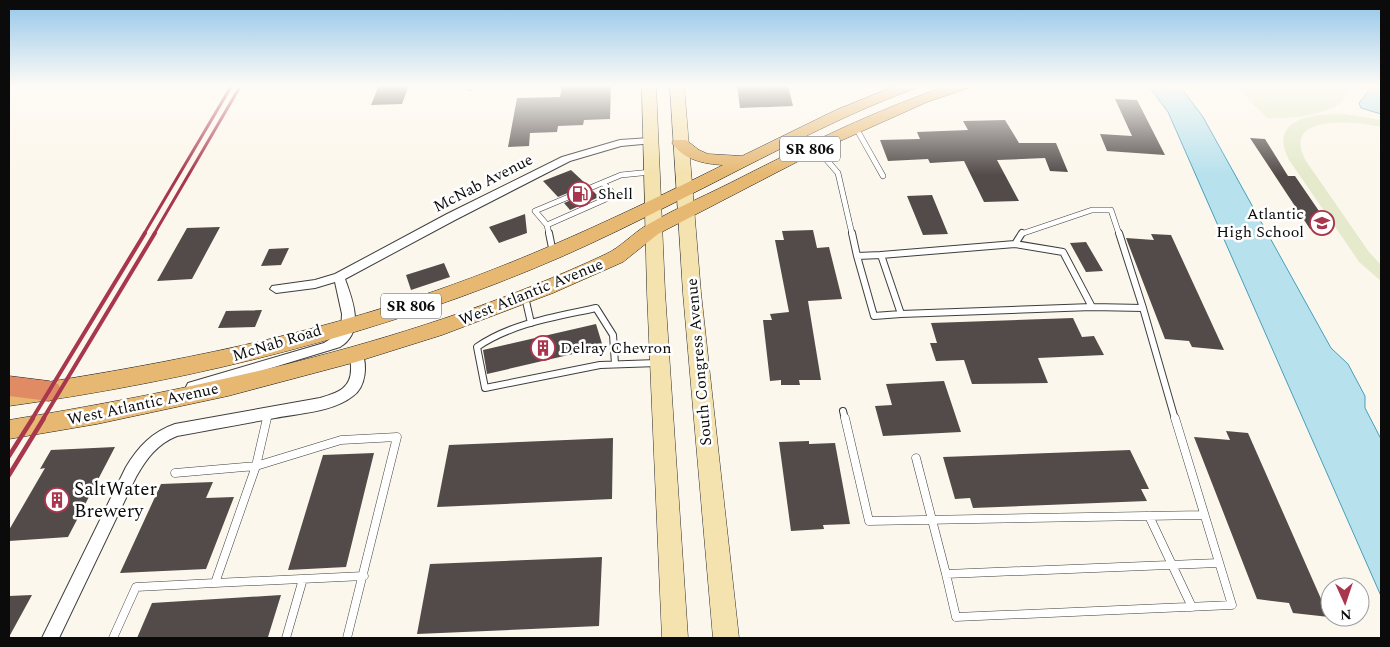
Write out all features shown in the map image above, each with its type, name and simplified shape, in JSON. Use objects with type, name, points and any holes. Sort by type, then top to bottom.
[{"type":"highway","points":[[9,386],[49,391]]},
{"type":"main road","points":[[650,115],[652,230],[661,362],[675,638]]},
{"type":"main road","name":"South Congress Avenue","points":[[679,115],[726,638]]},
{"type":"main road","name":"West Atlantic Avenue","points":[[9,397],[230,357],[349,326],[457,291],[552,253],[652,207],[840,115]]},
{"type":"main road","name":"West Atlantic Avenue","points":[[9,430],[97,415],[220,389],[356,354],[435,330],[524,297],[616,257],[652,230],[686,212],[812,148],[885,115]]},
{"type":"main road","points":[[680,143],[689,153],[702,158],[745,160]]},
{"type":"street","name":"McNab Avenue","points":[[339,277],[566,158],[620,143],[650,141]]},
{"type":"street","points":[[276,289],[315,284],[339,277],[346,301],[349,326]]},
{"type":"street","name":"McNab Road","points":[[97,415],[328,347],[342,339],[347,334],[349,326]]},
{"type":"street","points":[[50,638],[131,472],[142,452],[149,445],[175,430],[320,404],[346,395],[358,381],[359,372],[356,354]]},
{"type":"lane","points":[[856,128],[883,176]]},
{"type":"lane","points":[[812,148],[838,173],[857,256],[874,316],[1092,306],[1143,308]]},
{"type":"lane","points":[[552,253],[547,225],[535,212],[558,204],[621,175],[650,172]]},
{"type":"lane","points":[[547,225],[599,200],[615,195],[603,183]]},
{"type":"lane","points":[[916,458],[956,617],[1232,605],[1203,515],[1143,308],[1111,210],[1092,210],[1022,232],[1015,244]]},
{"type":"lane","points":[[857,256],[1015,244],[1063,252],[1092,306]]},
{"type":"lane","points":[[881,255],[901,314]]},
{"type":"lane","points":[[524,297],[531,323]]},
{"type":"lane","points":[[615,364],[613,335],[596,308],[531,323],[487,339],[477,347],[485,388],[600,365],[661,362]]},
{"type":"lane","points":[[843,411],[869,521],[932,522],[1203,515]]},
{"type":"lane","points":[[215,583],[256,466],[268,414]]},
{"type":"lane","points":[[175,473],[256,466],[341,440],[397,437],[364,576],[347,638]]},
{"type":"lane","points":[[1149,516],[1192,607]]},
{"type":"lane","points":[[946,574],[1218,563]]},
{"type":"lane","points":[[113,638],[136,587],[364,576]]},
{"type":"lane","points":[[286,638],[303,579]]},
{"type":"green space","points":[[1264,115],[1306,115],[1295,117],[1267,118]]},
{"type":"green space","points":[[1351,115],[1381,120],[1381,127],[1340,122],[1324,124],[1312,128],[1303,135],[1300,146],[1306,161],[1369,252],[1381,265],[1381,281],[1359,262],[1289,160],[1284,146],[1284,135],[1289,127],[1297,121],[1308,117]]},
{"type":"water","points":[[1169,115],[1202,115],[1203,117],[1331,348],[1348,364],[1365,396],[1365,408],[1381,439],[1381,596]]},
{"type":"building","points":[[514,115],[610,115],[610,119],[584,120],[583,125],[558,126],[557,132],[530,133],[529,146],[508,147]]},
{"type":"building","points":[[1122,115],[1145,115],[1165,155],[1107,151],[1100,134],[1132,136]]},
{"type":"building","points":[[1005,120],[1019,143],[1056,143],[1068,172],[1050,171],[1045,158],[997,160],[1019,201],[984,202],[964,161],[930,163],[928,159],[888,161],[880,140],[920,139],[917,132],[968,130],[963,121]]},
{"type":"building","points":[[1250,138],[1265,139],[1288,176],[1295,176],[1332,230],[1310,229]]},
{"type":"building","points":[[571,170],[587,185],[558,197],[543,181]]},
{"type":"building","points":[[593,191],[599,197],[570,210],[564,203]]},
{"type":"building","points":[[932,195],[948,234],[923,235],[907,196]]},
{"type":"building","points":[[525,214],[527,233],[499,243],[489,227]]},
{"type":"building","points":[[220,227],[192,279],[157,281],[187,228]]},
{"type":"building","points":[[813,230],[817,248],[829,247],[842,299],[808,301],[821,380],[799,380],[800,385],[781,385],[781,380],[770,381],[763,320],[772,320],[770,314],[789,312],[775,240],[784,240],[782,231]]},
{"type":"building","points":[[1151,234],[1171,235],[1224,350],[1192,347],[1189,341],[1165,339],[1126,238],[1154,240]]},
{"type":"building","points":[[1086,242],[1103,271],[1086,272],[1070,243]]},
{"type":"building","points":[[289,248],[281,265],[261,266],[269,249]]},
{"type":"building","points":[[444,263],[450,277],[411,290],[406,275]]},
{"type":"building","points":[[262,310],[255,327],[218,328],[226,311]]},
{"type":"building","points":[[1073,318],[1082,337],[1094,336],[1104,355],[1038,358],[1048,383],[972,384],[964,360],[936,361],[930,343],[937,343],[931,323]]},
{"type":"building","name":"Delray Chevron","points":[[596,324],[603,347],[487,374],[483,350]]},
{"type":"building","points":[[944,381],[961,432],[883,436],[875,406],[892,405],[886,384]]},
{"type":"building","points":[[1226,431],[1248,433],[1320,597],[1320,616],[1293,613],[1289,603],[1257,599],[1194,437],[1230,440]]},
{"type":"building","points":[[613,438],[612,499],[437,507],[449,445]]},
{"type":"building","points":[[809,441],[809,444],[835,443],[850,524],[823,525],[824,529],[791,531],[779,442]]},
{"type":"building","name":"SaltWater Brewery","points":[[115,447],[68,537],[9,541],[9,530],[45,468],[40,469],[51,450]]},
{"type":"building","points":[[1130,450],[1149,489],[1141,489],[1147,501],[973,508],[970,498],[955,499],[943,457]]},
{"type":"building","points":[[374,453],[346,567],[288,570],[323,455]]},
{"type":"building","points":[[213,482],[206,498],[234,497],[206,569],[120,573],[161,484]]},
{"type":"building","points":[[602,557],[599,626],[417,634],[430,564]]},
{"type":"building","points":[[32,595],[9,637],[9,596]]},
{"type":"building","points":[[281,595],[268,637],[137,638],[152,603]]},
{"type":"railway","points":[[144,234],[214,115]]},
{"type":"railway","points":[[154,234],[223,115]]},
{"type":"railway","points":[[32,419],[145,233]]},
{"type":"railway","points":[[43,419],[155,233]]},
{"type":"railway","points":[[9,456],[33,418]]},
{"type":"railway","points":[[9,475],[44,418]]},
{"type":"place","name":"Shell","points":[[580,194]]},
{"type":"place","name":"Atlantic High School","points":[[1322,223]]},
{"type":"place","name":"Delray Chevron","points":[[543,348]]},
{"type":"place","name":"SaltWater Brewery","points":[[57,500]]}]
